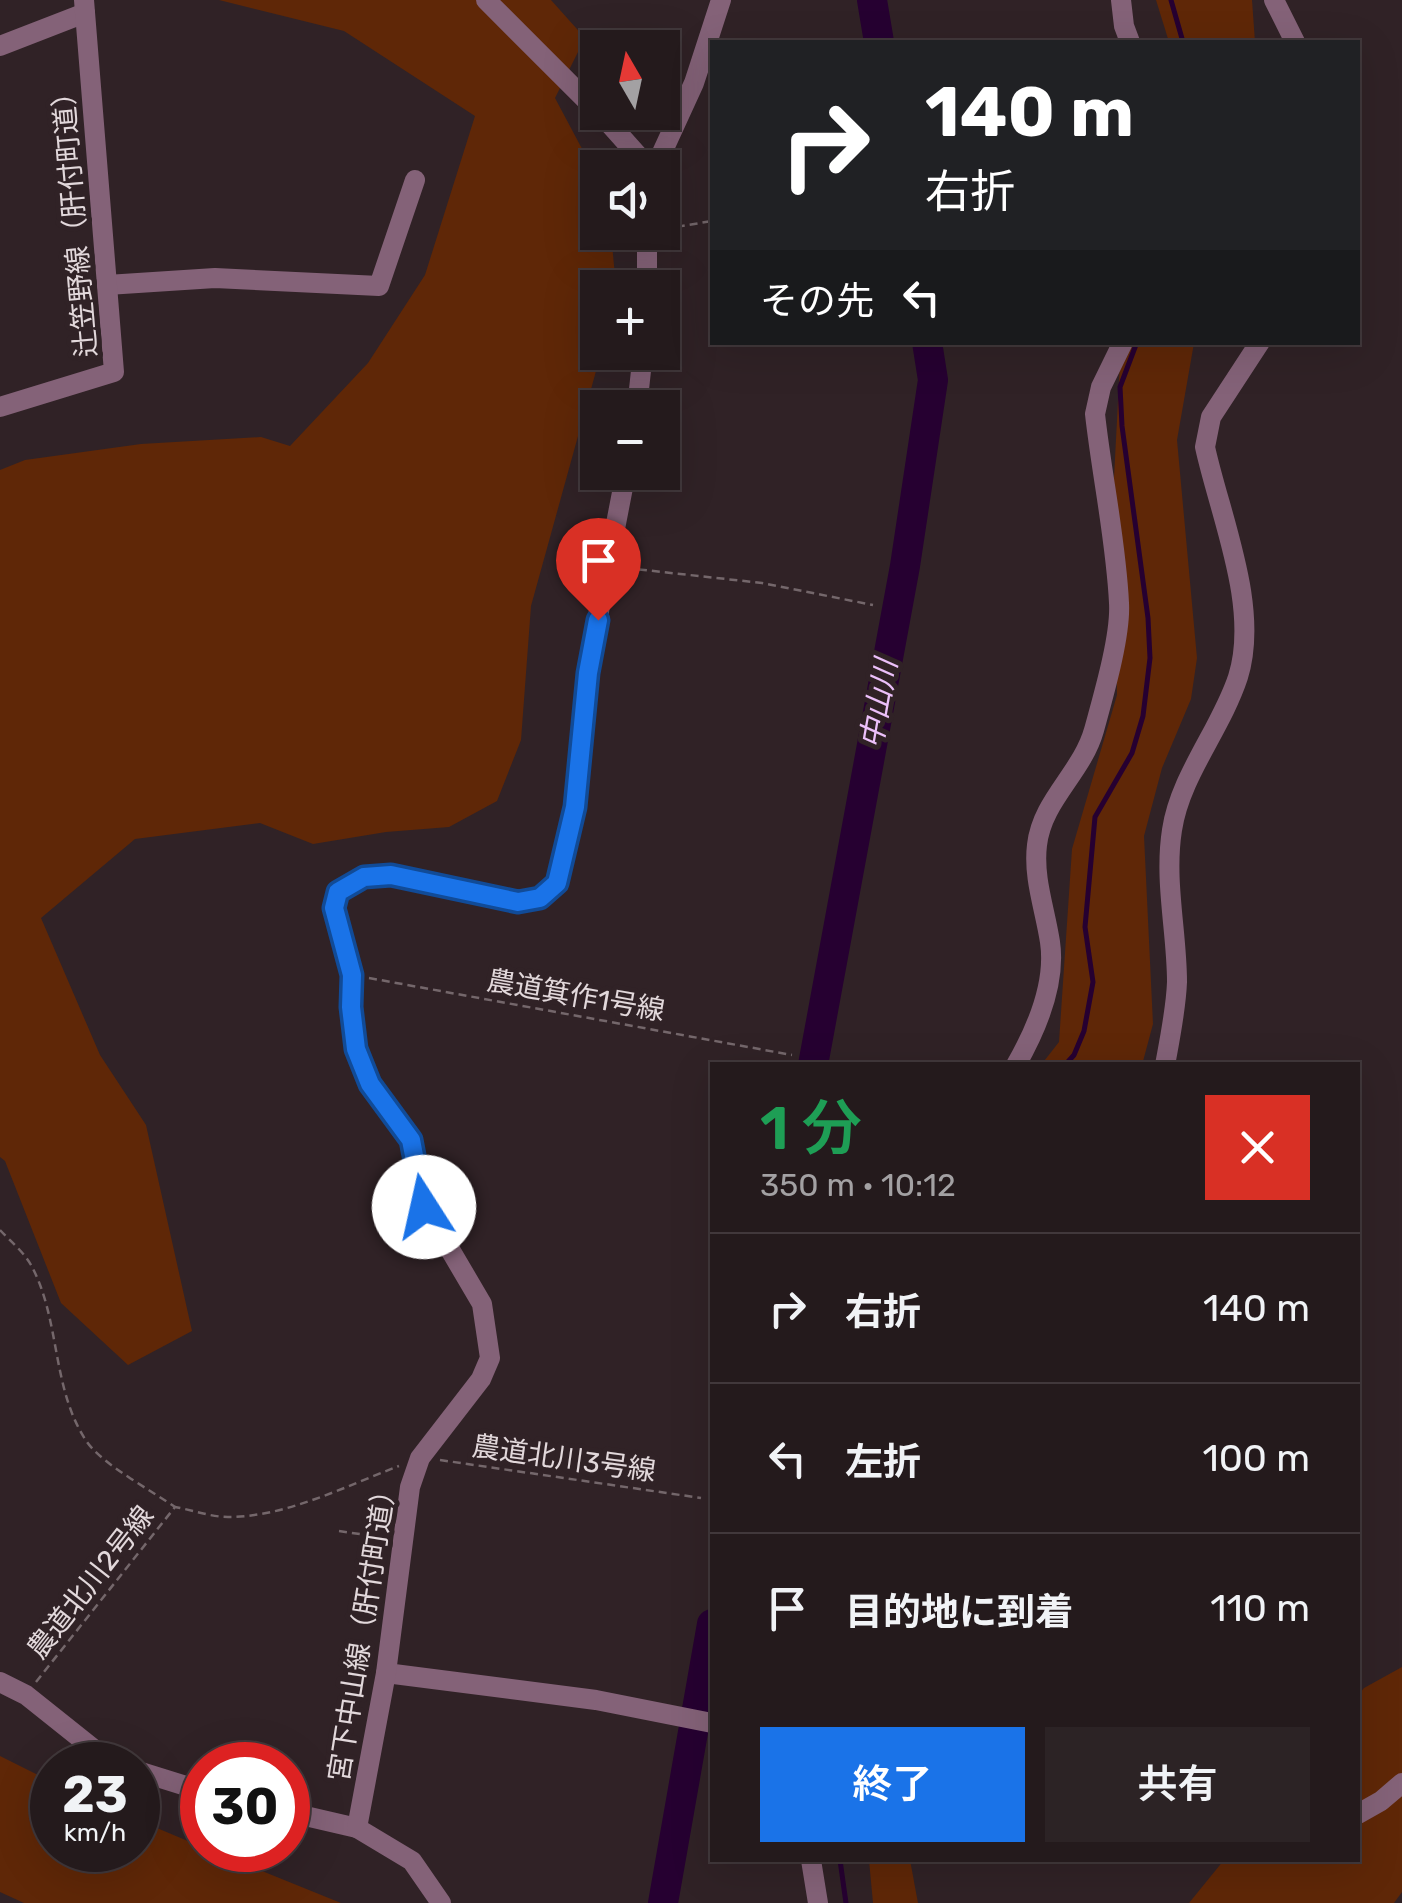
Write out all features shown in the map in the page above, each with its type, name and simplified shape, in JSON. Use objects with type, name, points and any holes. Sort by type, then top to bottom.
[{"type":"street","points":[[486,0],[580,94]]},
{"type":"street","points":[[661,150],[694,84],[721,0]]},
{"type":"street","points":[[1122,0],[1130,40]]},
{"type":"street","points":[[1274,0],[1294,40]]},
{"type":"street","points":[[0,46],[84,6]]},
{"type":"street","name":"辻笠野線（肝付町道）","points":[[0,407],[114,372],[84,6]]},
{"type":"street","points":[[615,130],[635,150]]},
{"type":"street","points":[[107,286],[215,278],[379,286],[415,180]]},
{"type":"street","points":[[1018,1062],[1028,1044],[1050,977],[1051,946],[1036,871],[1037,842],[1046,810],[1079,765],[1093,734],[1120,607],[1095,414],[1101,387],[1122,345]]},
{"type":"street","points":[[1165,1062],[1177,984],[1170,872],[1172,829],[1182,795],[1237,680],[1244,651],[1245,625],[1236,566],[1204,447],[1206,430],[1210,417],[1258,345]]},
{"type":"street","name":"宮下中山線（肝付町道）","points":[[357,1828],[386,1673],[410,1487],[420,1458],[481,1380],[490,1358],[482,1304],[424,1207],[411,1140],[370,1084],[356,1049],[352,975],[334,908],[338,892],[364,877],[391,875],[518,902],[540,898],[557,883],[575,807],[588,673],[623,490]]},
{"type":"street","points":[[386,1673],[636,1708],[710,1723]]},
{"type":"street","points":[[0,1682],[26,1695],[85,1742]]},
{"type":"street","points":[[1360,1813],[1381,1802],[1402,1782]]},
{"type":"street","points":[[310,1817],[357,1828],[412,1861],[441,1903]]},
{"type":"street","points":[[811,1862],[818,1903]]},
{"type":"path","points":[[680,226],[710,221]]},
{"type":"path","points":[[610,566],[762,583],[873,605]]},
{"type":"path","name":"農道箕作1号線","points":[[352,975],[792,1055]]},
{"type":"path","points":[[0,1230],[31,1264],[52,1327],[62,1385],[88,1444],[175,1507]]},
{"type":"path","name":"農道北川3号線","points":[[420,1458],[701,1498]]},
{"type":"path","name":"農道北川2号線","points":[[26,1695],[175,1507],[227,1518],[268,1511],[318,1497],[420,1458]]},
{"type":"path","points":[[339,1530],[402,1540]]},
{"type":"shaded area","points":[[219,0],[551,0],[580,32],[580,48],[555,98],[583,150],[580,250],[613,250],[614,270],[580,270],[580,370],[596,370],[591,390],[580,390],[580,429],[531,606],[521,740],[497,801],[449,827],[313,844],[260,823],[135,839],[41,918],[100,1055],[146,1125],[192,1331],[128,1365],[61,1303],[5,1161],[0,1157],[0,470],[25,460],[141,444],[261,437],[290,446],[368,363],[425,275],[475,116],[344,31]]},
{"type":"shaded area","points":[[1156,0],[1252,0],[1255,40],[1168,40]]},
{"type":"shaded area","points":[[1121,345],[1194,345],[1177,440],[1197,658],[1191,699],[1162,768],[1144,836],[1153,1024],[1143,1062],[1043,1062],[1059,1042],[1072,849],[1117,695],[1114,478]]},
{"type":"shaded area","points":[[1402,1667],[1402,1892],[1394,1903],[1189,1903],[1222,1862],[1360,1862],[1360,1693]]},
{"type":"shaded area","points":[[0,1756],[30,1771],[30,1872],[160,1872],[160,1829],[180,1838],[180,1872],[264,1872],[341,1903],[24,1903],[0,1892]]},
{"type":"shaded area","points":[[869,1862],[910,1862],[918,1903],[873,1903]]},
{"type":"waterway","name":"中山川","points":[[872,0],[879,40]]},
{"type":"waterway","points":[[1171,0],[1182,40]]},
{"type":"waterway","name":"中山川","points":[[814,1062],[905,566],[933,380],[927,345]]},
{"type":"waterway","points":[[1068,1062],[1084,1031],[1093,982],[1085,927],[1095,817],[1132,753],[1143,716],[1150,658],[1120,387],[1136,345]]},
{"type":"waterway","name":"中山川","points":[[663,1903],[710,1635]]},
{"type":"waterway","points":[[840,1862],[846,1903]]},
{"type":"route","points":[[424,1207],[411,1140],[370,1084],[356,1049],[352,975],[334,908],[338,892],[364,877],[391,875],[518,902],[540,898],[557,883],[575,807],[588,673],[598,620]]}]
